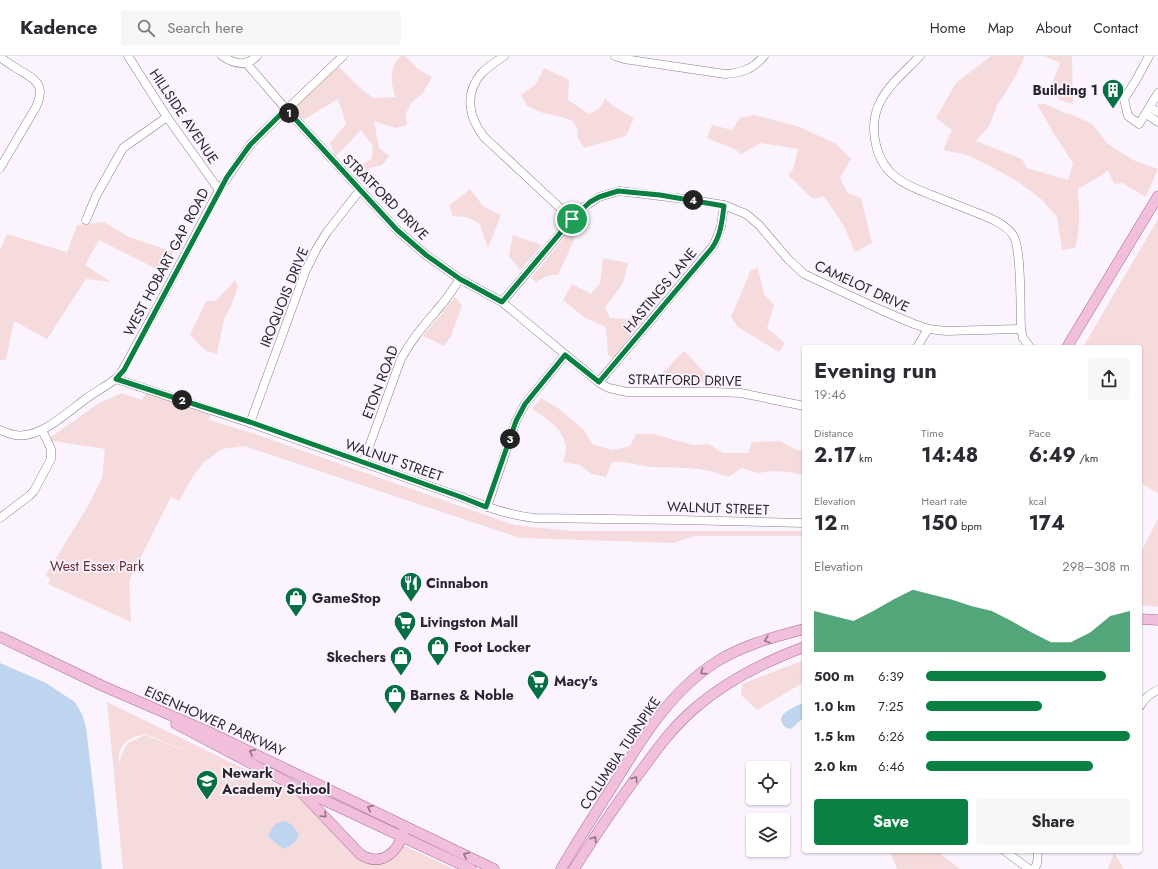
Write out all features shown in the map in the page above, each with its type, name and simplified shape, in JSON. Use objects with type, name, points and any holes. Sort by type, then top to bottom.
[{"type":"main road","points":[[1068,345],[1158,196]]},
{"type":"main road","points":[[1142,619],[1158,620]]},
{"type":"main road","name":"COLUMBIA TURNPIKE","points":[[560,869],[642,739],[676,695],[717,662],[739,649],[776,636],[802,630]]},
{"type":"main road","name":"EISENHOWER PARKWAY","points":[[0,637],[118,692],[212,733],[494,869]]},
{"type":"main road","name":"COLUMBIA TURNPIKE","points":[[574,868],[630,786],[676,725],[709,696],[732,680],[757,667],[802,648]]},
{"type":"main road","name":"EISENHOWER PARKWAY","points":[[118,692],[296,787],[471,869]]},
{"type":"main road","points":[[296,787],[360,854],[365,856],[380,859],[389,855],[397,848],[405,825]]},
{"type":"street","name":"HILLSIDE AVENUE","points":[[128,56],[167,117],[219,190]]},
{"type":"street","points":[[222,56],[238,64],[252,61],[257,56]]},
{"type":"street","name":"WEST HOBART GAP ROAD","points":[[116,379],[124,370],[219,190],[250,145],[342,56]]},
{"type":"street","points":[[504,56],[486,68],[473,87],[470,105],[474,123],[484,137],[572,219]]},
{"type":"street","points":[[615,56],[624,59],[725,74],[739,74],[752,67],[764,56]]},
{"type":"street","points":[[920,56],[887,89],[878,102],[873,123],[878,155],[889,172],[904,184],[998,222],[1013,235],[1018,252],[1023,338],[1028,345]]},
{"type":"street","points":[[1149,56],[1124,100],[1128,116],[1139,124],[1158,93]]},
{"type":"street","points":[[0,57],[34,79],[40,87],[39,100],[36,107],[0,168]]},
{"type":"street","name":"STRATFORD DRIVE","points":[[246,63],[360,190],[408,240],[426,255],[460,279],[502,302],[565,355],[608,388],[627,392],[741,393],[802,406]]},
{"type":"street","points":[[1148,111],[1158,112]]},
{"type":"street","points":[[1148,111],[1158,122]]},
{"type":"street","points":[[86,220],[96,196],[123,148],[167,117]]},
{"type":"street","name":"IROQUOIS DRIVE","points":[[250,422],[306,270],[327,232],[360,190]]},
{"type":"street","name":"CAMELOT DRIVE","points":[[502,302],[572,219],[590,202],[599,197],[618,191],[660,195],[724,206],[746,214],[759,225],[788,259],[804,274],[881,310],[928,329],[946,331],[1022,329]]},
{"type":"street","name":"HASTINGS LANE","points":[[599,382],[712,248],[718,238],[724,206]]},
{"type":"street","name":"ETON ROAD","points":[[363,463],[401,359],[425,323],[442,304],[460,279]]},
{"type":"street","points":[[918,345],[928,329]]},
{"type":"street","points":[[486,507],[516,421],[525,404],[565,355]]},
{"type":"street","points":[[0,430],[21,436],[42,430],[116,379]]},
{"type":"street","name":"WALNUT STREET","points":[[116,379],[250,422],[486,507],[515,516],[535,518],[802,523]]},
{"type":"street","points":[[0,518],[34,491],[51,459],[51,449],[42,430]]},
{"type":"street","points":[[1142,702],[1150,694],[1158,690]]},
{"type":"street","points":[[1008,853],[1029,869]]},
{"type":"street","points":[[1034,869],[1037,864],[1038,853]]},
{"type":"green space","points":[[401,56],[405,56],[418,69],[432,77],[422,94],[412,102],[406,113],[407,125],[395,128],[374,121],[379,148],[389,156],[382,165],[369,168],[375,185],[368,189],[354,171],[372,158],[373,146],[361,130],[335,157],[330,143],[346,124],[338,99],[303,120],[293,110],[338,66],[360,88],[373,98],[395,97],[392,75],[394,65]]},
{"type":"green space","points":[[991,56],[1025,56],[1015,77],[997,106],[989,126],[976,141],[1022,159],[1027,168],[1068,180],[1073,163],[1037,104],[1046,104],[1092,124],[1108,144],[1133,160],[1158,169],[1146,197],[1122,183],[1114,184],[1108,170],[1078,189],[1079,226],[1075,248],[1062,250],[1057,217],[1041,199],[1020,183],[967,155],[943,150],[952,130],[936,118],[956,83]]},
{"type":"green space","points":[[1044,56],[1072,56],[1073,104],[1060,100],[1050,88],[1060,63]]},
{"type":"green space","points":[[544,68],[569,80],[568,100],[589,114],[599,109],[605,99],[615,107],[634,118],[626,136],[584,148],[577,136],[578,129],[571,120],[543,113],[527,106],[521,95],[536,84]]},
{"type":"green space","points":[[755,115],[800,127],[836,144],[851,159],[840,178],[848,193],[861,198],[872,243],[855,252],[844,226],[824,196],[814,199],[788,176],[793,169],[798,149],[761,143],[741,154],[733,148],[707,138],[712,125],[732,130],[740,118]]},
{"type":"green space","points":[[470,189],[483,206],[501,215],[488,248],[479,223],[466,217],[453,216],[449,206]]},
{"type":"green space","points":[[1158,219],[1158,493],[1142,484],[1142,345],[1084,345]]},
{"type":"green space","points":[[104,222],[129,237],[174,252],[163,272],[99,240],[85,265],[111,282],[86,279],[47,339],[14,321],[6,360],[0,360],[0,250],[7,234],[67,252],[77,225]]},
{"type":"green space","points":[[569,232],[575,238],[558,275],[549,275],[536,282],[531,278]]},
{"type":"green space","points":[[513,235],[542,245],[520,270],[509,256]]},
{"type":"green space","points":[[603,258],[628,263],[623,283],[605,307],[610,318],[625,319],[649,313],[613,358],[608,355],[606,327],[585,318],[563,300],[572,284],[591,294],[600,283]]},
{"type":"green space","points":[[758,268],[764,294],[774,305],[767,328],[785,343],[779,352],[738,327],[731,317],[751,270]]},
{"type":"green space","points":[[235,280],[238,287],[231,306],[224,319],[217,354],[206,351],[190,335],[206,301],[216,301]]},
{"type":"green space","points":[[455,297],[462,306],[451,336],[444,346],[423,336]]},
{"type":"green space","points":[[684,351],[714,382],[655,381]]},
{"type":"green space","name":"West Essex Park","points":[[122,393],[142,400],[146,393],[211,415],[209,420],[255,434],[514,525],[570,531],[802,531],[802,536],[694,536],[674,543],[520,538],[244,446],[222,449],[204,462],[193,476],[179,501],[171,497],[129,581],[131,622],[48,584],[50,578],[45,576],[88,506],[102,478],[105,449],[47,440],[99,403]]},
{"type":"green space","points":[[541,398],[558,408],[584,430],[592,444],[612,450],[630,446],[636,434],[654,434],[693,445],[709,444],[723,453],[748,453],[752,442],[780,441],[797,450],[802,451],[802,475],[774,471],[758,473],[742,468],[728,477],[711,471],[690,468],[651,467],[623,462],[612,462],[606,477],[592,474],[580,465],[563,462],[566,449],[565,442],[559,430],[532,409]]},
{"type":"green space","points":[[1158,519],[1158,607],[1142,605],[1142,550]]},
{"type":"green space","points":[[802,661],[802,683],[757,710],[741,695],[742,684]]},
{"type":"green space","name":"Newark Academy School","points":[[107,702],[298,795],[357,856],[381,862],[403,845],[454,869],[123,869]],"holes":[[[146,734],[205,759],[146,735],[127,744],[119,763],[120,751],[125,742],[134,737]]]},
{"type":"green space","points":[[891,853],[940,853],[960,869],[897,869]]},
{"type":"green space","points":[[1114,853],[1124,869],[1108,869]]},
{"type":"water","points":[[0,663],[46,683],[75,702],[82,714],[86,727],[102,869],[0,869]]},
{"type":"water","points":[[802,703],[802,720],[790,729],[782,723],[781,719],[788,710]]},
{"type":"water","points":[[286,821],[293,826],[299,834],[297,839],[289,847],[284,849],[268,837],[270,830],[274,826]]},
{"type":"place","name":"Building 1","points":[[1113,110]]},
{"type":"place","name":"Cinnabon","points":[[411,602]]},
{"type":"place","name":"GameStop","points":[[296,618]]},
{"type":"place","name":"Livingston Mall","points":[[405,642]]},
{"type":"place","name":"Foot Locker","points":[[438,666]]},
{"type":"place","name":"Skechers","points":[[401,676]]},
{"type":"place","name":"Macy's","points":[[538,700]]},
{"type":"place","name":"Barnes & Noble","points":[[395,714]]},
{"type":"place","name":"Newark Academy School","points":[[207,800]]},
{"type":"route","points":[[286,109],[397,230],[426,255],[460,279],[502,302],[572,219],[590,202],[599,197],[618,191],[660,195],[724,206],[718,238],[712,248],[599,382],[565,355],[525,404],[516,421],[486,507],[250,422],[116,379],[124,370],[227,177],[250,145],[286,109]]}]
